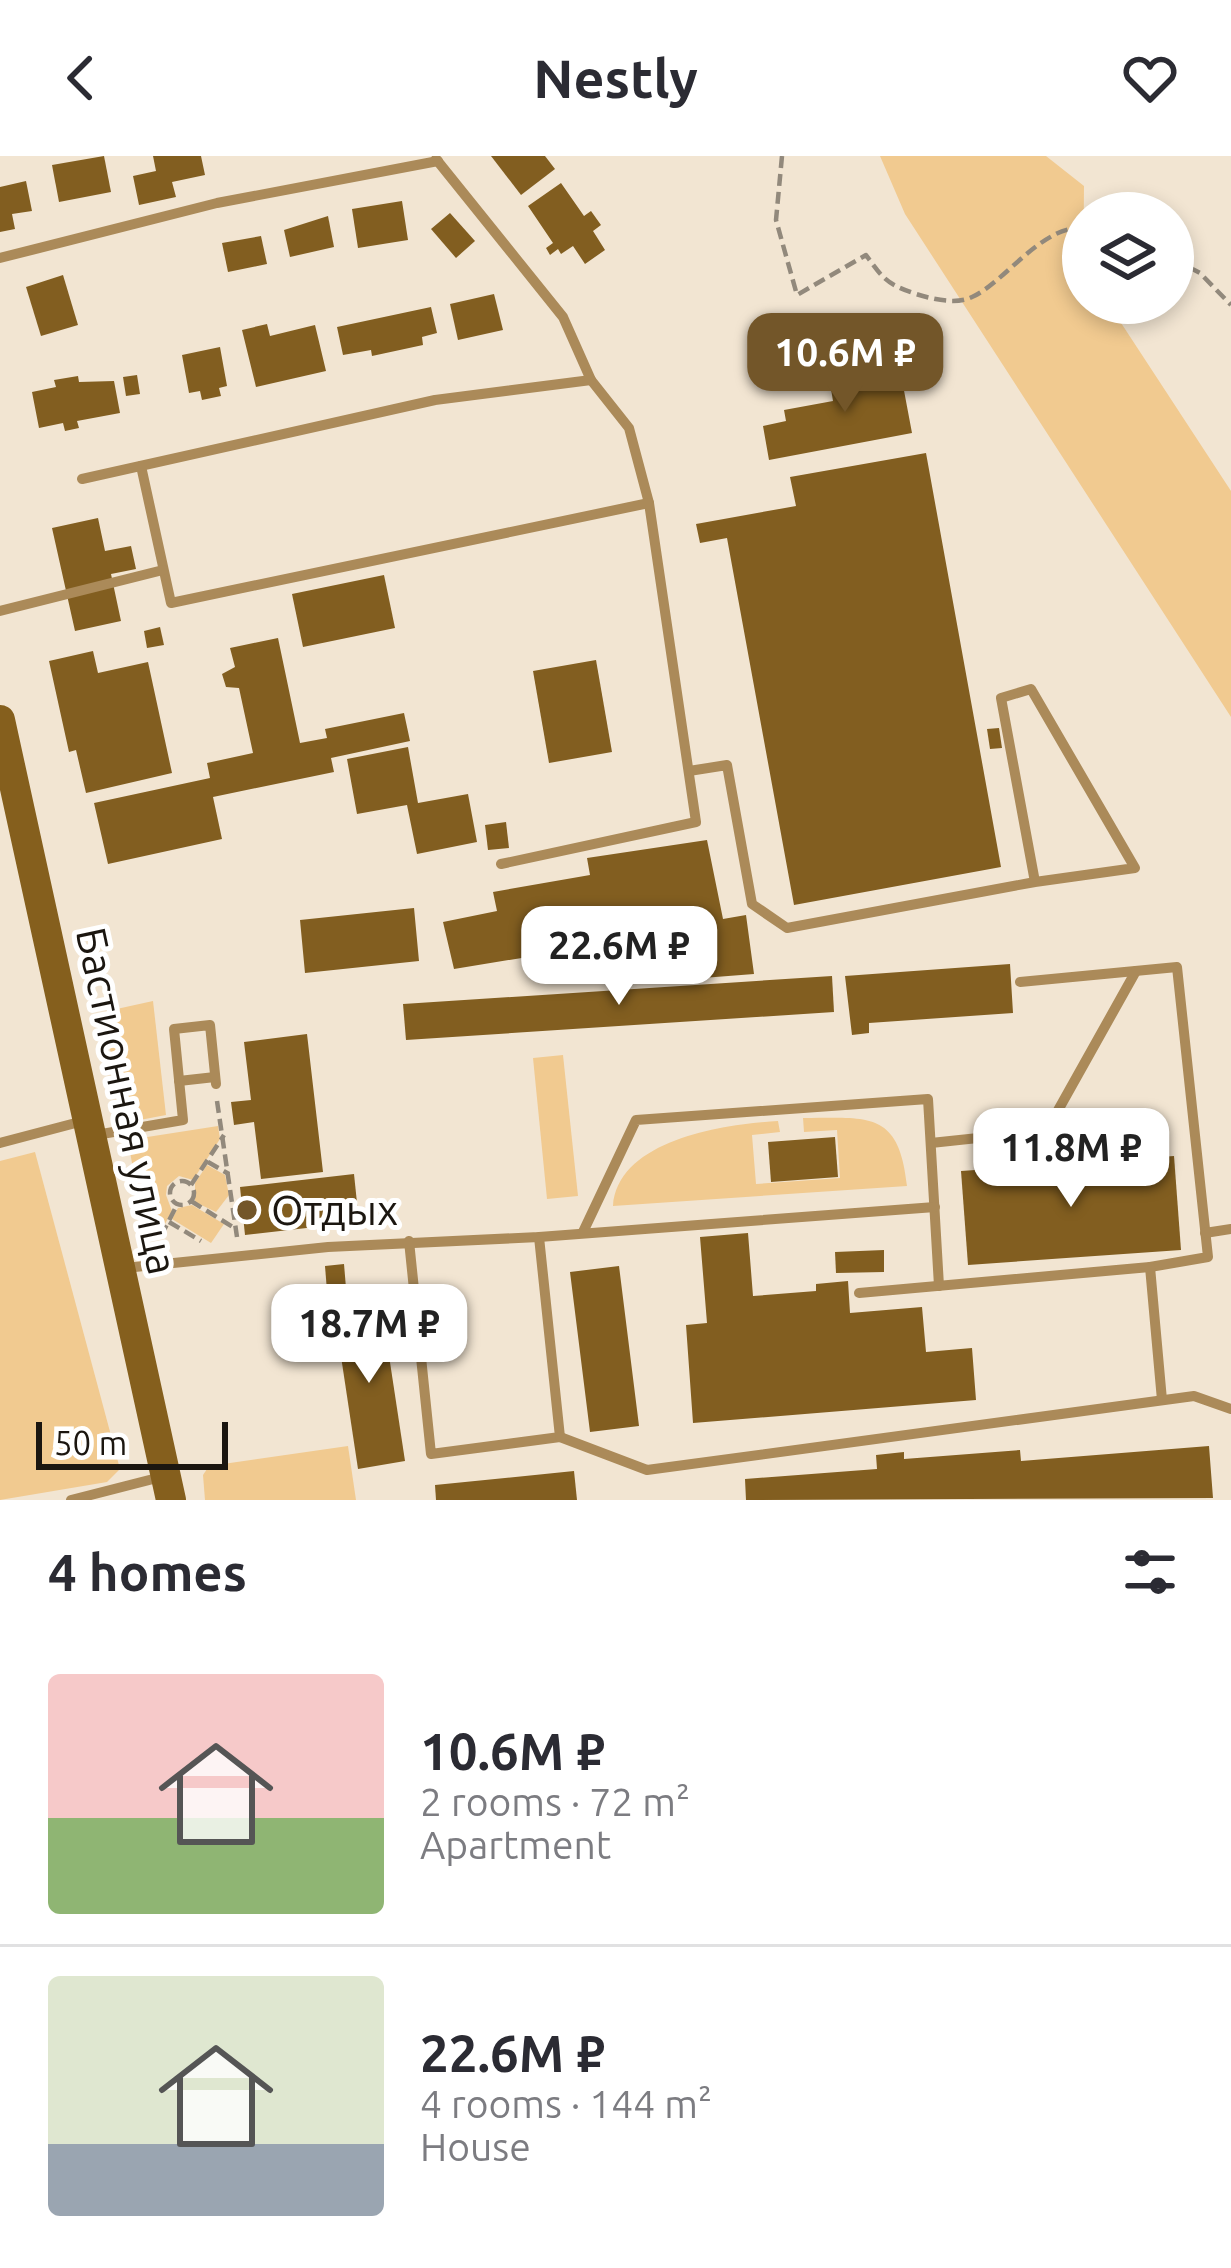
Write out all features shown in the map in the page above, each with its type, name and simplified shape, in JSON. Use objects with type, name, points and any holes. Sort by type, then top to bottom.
[{"type":"street","name":"Бастионная улица","points":[[0,720],[168,1488]]},
{"type":"lane","points":[[0,258],[217,203],[436,159],[563,317],[591,380],[629,428],[649,503],[696,822],[501,864]]},
{"type":"lane","points":[[82,479],[436,400],[591,380]]},
{"type":"lane","points":[[140,466],[171,604],[649,503]]},
{"type":"lane","points":[[0,611],[163,570]]},
{"type":"lane","points":[[689,771],[727,765],[752,904],[787,928],[1135,868],[1031,689],[1001,698],[1034,882]]},
{"type":"lane","points":[[859,1293],[1150,1267],[1208,1257],[1177,967],[1020,982]]},
{"type":"lane","points":[[1047,1130],[1136,971]]},
{"type":"lane","points":[[0,1143],[92,1128],[189,1120],[179,1082],[174,1029],[211,1025],[215,1080],[179,1082]]},
{"type":"lane","points":[[583,1232],[636,1120],[928,1100],[939,1286]]},
{"type":"lane","points":[[931,1142],[1127,1123]]},
{"type":"lane","points":[[120,1269],[409,1241],[539,1237],[935,1207]]},
{"type":"lane","points":[[1205,1233],[1231,1229]]},
{"type":"lane","points":[[539,1237],[560,1437]]},
{"type":"lane","points":[[409,1241],[431,1454],[560,1437],[647,1470],[1194,1396],[1231,1408]]},
{"type":"lane","points":[[1150,1267],[1162,1400]]},
{"type":"lane","points":[[71,1500],[168,1488]]},
{"type":"path","points":[[782,156],[776,220],[796,295],[866,255],[887,285],[936,300],[971,298],[1062,232]]},
{"type":"path","points":[[1194,270],[1231,304]]},
{"type":"path","points":[[215,1080],[239,1255]]},
{"type":"path","points":[[190,1185],[224,1135]]},
{"type":"path","points":[[207,1162],[230,1174]]},
{"type":"path","points":[[177,1205],[170,1198],[172,1185],[183,1181],[194,1192],[191,1201]]},
{"type":"path","points":[[161,1237],[177,1205],[191,1201],[236,1229]]},
{"type":"path","points":[[169,1222],[211,1247]]},
{"type":"shaded area","points":[[880,156],[1046,156],[1084,186],[1084,192],[1062,192],[1062,324],[1122,324],[1231,491],[1231,717],[905,214]]},
{"type":"shaded area","points":[[153,1001],[166,1115],[124,1123],[103,1012]]},
{"type":"shaded area","points":[[563,1055],[578,1196],[547,1199],[533,1058]]},
{"type":"shaded area","points":[[803,1118],[862,1119],[888,1131],[897,1143],[907,1186],[613,1206],[619,1183],[654,1150],[704,1132],[756,1123],[778,1121],[780,1132],[752,1135],[756,1184],[840,1178],[837,1130],[804,1132]]},
{"type":"shaded area","points":[[218,1126],[220,1139],[193,1180],[179,1176],[167,1186],[172,1211],[159,1235],[143,1227],[128,1140]]},
{"type":"shaded area","points":[[35,1152],[120,1469],[107,1482],[0,1500],[0,1161]]},
{"type":"shaded area","points":[[207,1165],[225,1175],[229,1195],[216,1212],[195,1202],[195,1183]]},
{"type":"shaded area","points":[[192,1205],[224,1224],[211,1243],[172,1219],[178,1208]]},
{"type":"shaded area","points":[[348,1446],[356,1500],[205,1500],[203,1475],[209,1466]]},
{"type":"building","points":[[104,156],[111,192],[59,202],[52,165]]},
{"type":"building","points":[[153,156],[201,156],[205,175],[172,182],[176,197],[139,205],[133,176],[156,171]]},
{"type":"building","points":[[491,156],[545,156],[555,169],[521,195]]},
{"type":"building","points":[[26,181],[32,211],[12,214],[15,229],[0,232],[0,187]]},
{"type":"building","points":[[561,183],[584,216],[591,211],[601,225],[593,231],[605,250],[585,264],[573,246],[550,255],[546,248],[553,243],[528,206]]},
{"type":"building","points":[[402,201],[408,240],[358,248],[352,209]]},
{"type":"building","points":[[450,213],[475,241],[456,258],[431,229]]},
{"type":"building","points":[[328,216],[334,247],[290,257],[284,230]]},
{"type":"building","points":[[261,236],[267,264],[228,272],[222,243]]},
{"type":"building","points":[[63,275],[78,325],[41,336],[26,287]]},
{"type":"building","points":[[494,294],[503,330],[458,340],[450,304]]},
{"type":"building","points":[[431,307],[437,333],[422,337],[423,345],[372,356],[371,350],[343,355],[337,327]]},
{"type":"building","points":[[267,324],[270,336],[315,325],[326,371],[256,387],[242,330]]},
{"type":"building","points":[[220,347],[227,386],[219,388],[221,396],[202,400],[200,391],[189,393],[182,355]]},
{"type":"building","points":[[899,364],[912,433],[769,460],[763,426],[786,421],[784,410],[833,401],[829,377]]},
{"type":"building","points":[[137,375],[140,394],[126,396],[123,377]]},
{"type":"building","points":[[78,376],[79,382],[114,381],[120,413],[77,421],[79,428],[65,431],[63,423],[39,428],[32,392],[56,387],[54,380]]},
{"type":"building","points":[[926,453],[1001,867],[794,905],[727,538],[700,543],[696,524],[796,506],[790,477]]},
{"type":"building","points":[[98,518],[105,551],[131,546],[136,569],[111,574],[121,621],[75,631],[52,528]]},
{"type":"building","points":[[384,575],[395,628],[303,647],[292,594]]},
{"type":"building","points":[[160,627],[164,645],[147,648],[144,631]]},
{"type":"building","points":[[278,638],[300,743],[327,738],[325,729],[404,713],[410,741],[331,758],[334,772],[213,797],[222,839],[108,864],[94,803],[210,778],[207,763],[253,753],[239,688],[226,687],[222,674],[235,667],[230,648]]},
{"type":"building","points":[[93,651],[98,673],[148,662],[172,773],[86,793],[76,750],[69,752],[49,661]]},
{"type":"building","points":[[596,660],[612,752],[549,763],[533,671]]},
{"type":"building","points":[[999,728],[1002,748],[990,749],[987,729]]},
{"type":"building","points":[[408,747],[418,803],[468,794],[477,842],[417,854],[407,805],[357,814],[347,759]]},
{"type":"building","points":[[506,822],[509,848],[488,850],[485,825]]},
{"type":"building","points":[[707,840],[723,919],[746,915],[754,974],[638,983],[635,970],[591,977],[588,964],[566,967],[564,951],[454,969],[443,922],[497,911],[493,892],[590,875],[587,858]]},
{"type":"building","points":[[414,908],[419,961],[305,973],[300,920]]},
{"type":"building","points":[[1010,964],[1013,1013],[869,1023],[869,1033],[852,1035],[845,976]]},
{"type":"building","points":[[832,976],[834,1012],[406,1040],[403,1004]]},
{"type":"building","points":[[307,1034],[323,1172],[261,1179],[254,1122],[234,1125],[231,1102],[251,1100],[244,1042]]},
{"type":"building","points":[[835,1137],[838,1177],[771,1182],[768,1142]]},
{"type":"building","points":[[1174,1156],[1181,1250],[968,1265],[961,1171]]},
{"type":"building","points":[[354,1174],[359,1222],[245,1235],[240,1187]]},
{"type":"building","points":[[748,1233],[753,1296],[816,1291],[816,1284],[848,1281],[850,1313],[922,1307],[926,1352],[972,1348],[976,1400],[693,1423],[686,1325],[707,1323],[700,1237]]},
{"type":"building","points":[[884,1250],[884,1272],[836,1273],[835,1252]]},
{"type":"building","points":[[344,1264],[346,1288],[327,1291],[325,1266]]},
{"type":"building","points":[[619,1266],[639,1426],[590,1432],[570,1272]]},
{"type":"building","points":[[381,1303],[405,1461],[358,1469],[334,1310]]},
{"type":"building","points":[[1209,1446],[1213,1498],[746,1500],[745,1479],[877,1469],[876,1455],[904,1452],[904,1459],[1020,1450],[1021,1461]]},
{"type":"building","points":[[574,1471],[577,1500],[436,1500],[435,1485]]},
{"type":"place","name":"Отдых","points":[[247,1210]]}]
